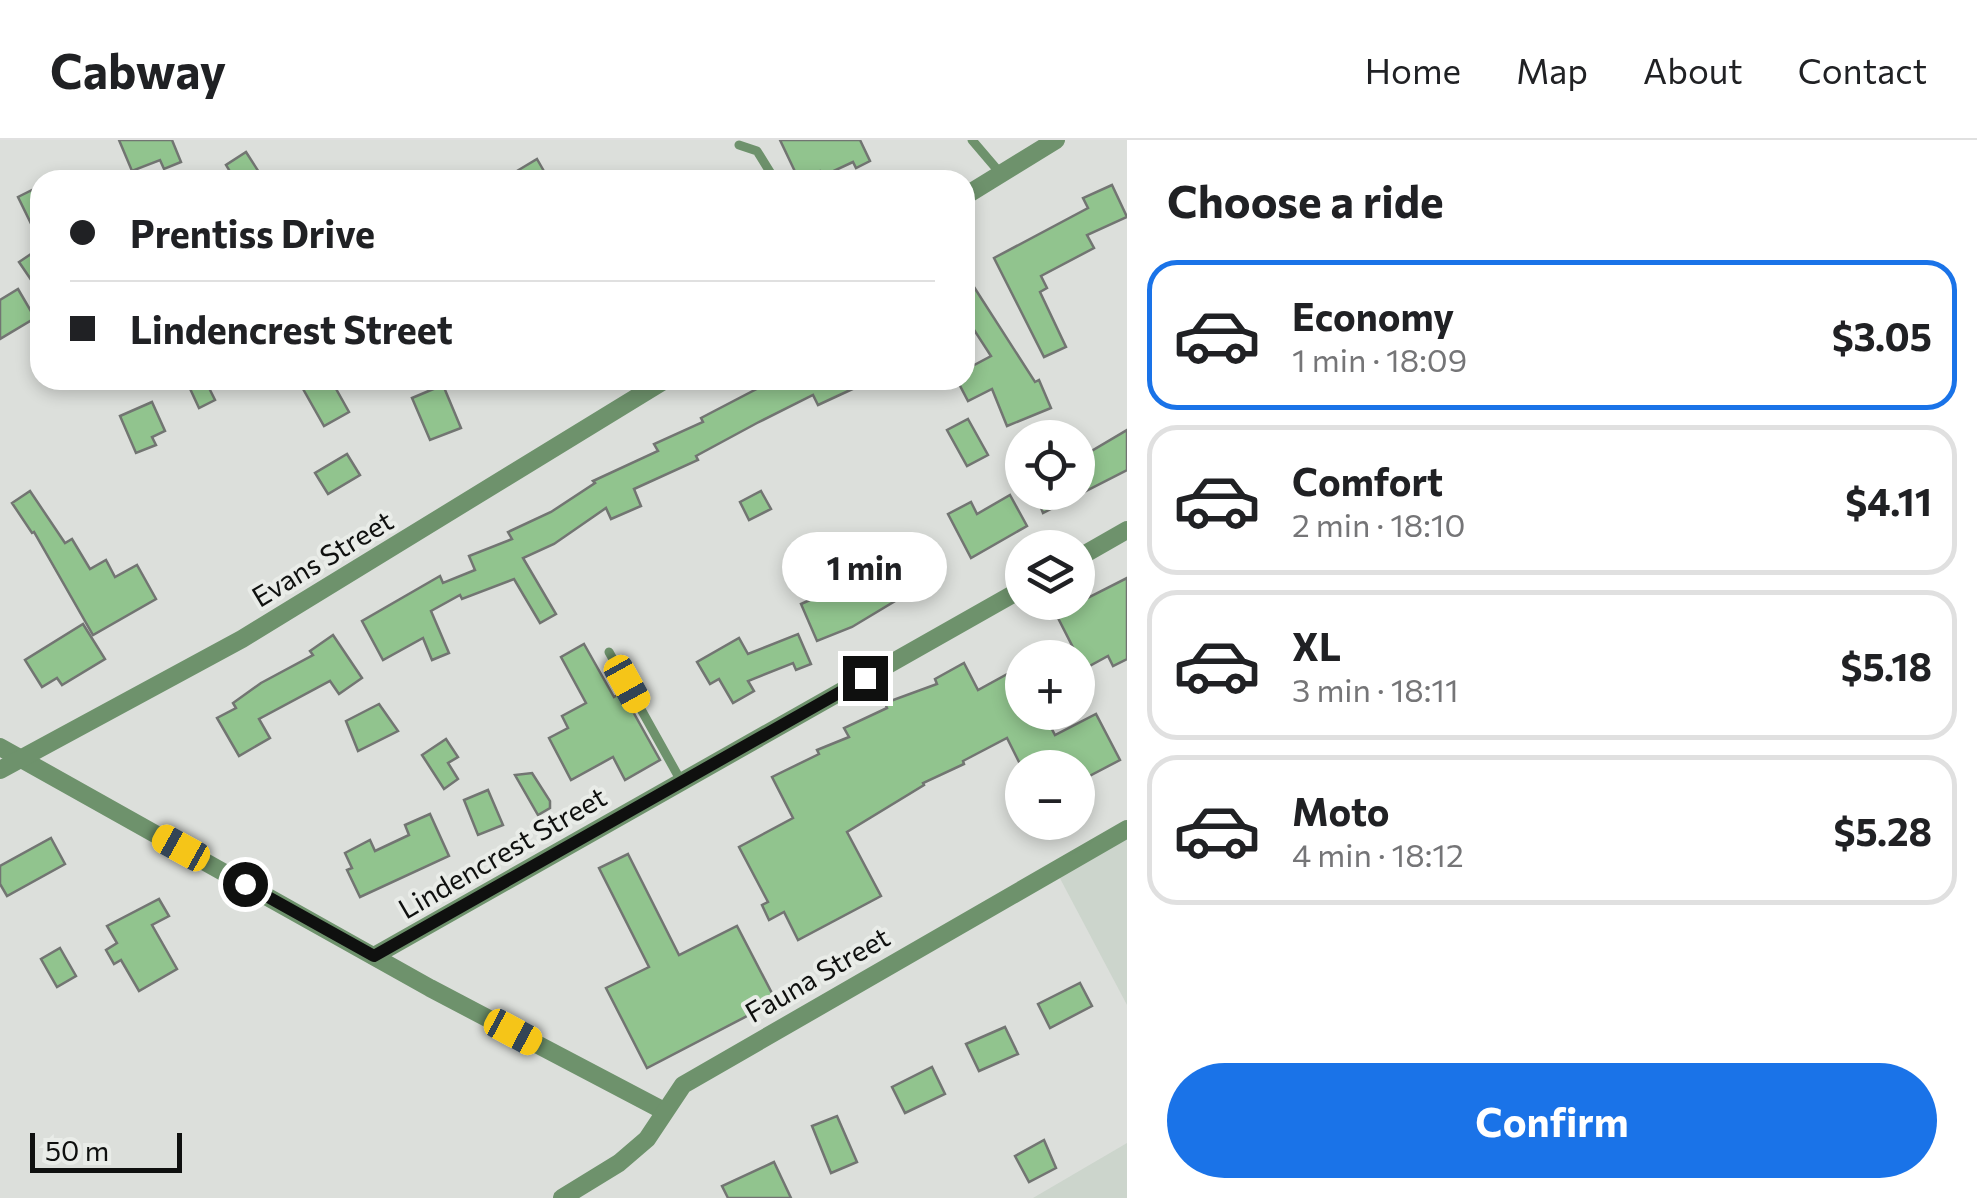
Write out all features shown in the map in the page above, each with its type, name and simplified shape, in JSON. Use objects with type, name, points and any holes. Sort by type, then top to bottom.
[{"type":"street","points":[[975,190],[1056,140]]},
{"type":"street","name":"Evans Street","points":[[0,770],[242,639],[648,390]]},
{"type":"street","points":[[1095,548],[1127,530]]},
{"type":"street","name":"Lindencrest Street","points":[[374,956],[1005,599]]},
{"type":"street","points":[[0,747],[374,956],[664,1110]]},
{"type":"street","name":"Fauna Street","points":[[562,1198],[647,1139],[683,1085],[1127,829]]},
{"type":"lane","points":[[972,140],[1001,174]]},
{"type":"lane","points":[[739,145],[757,151],[769,170]]},
{"type":"lane","points":[[610,652],[681,781]]},
{"type":"shaded area","points":[[1127,829],[1127,1005],[1055,869]]},
{"type":"shaded area","points":[[1127,1143],[1127,1198],[1033,1198]]},
{"type":"building","points":[[119,140],[172,140],[181,162],[164,169],[160,160],[132,170]]},
{"type":"building","points":[[780,140],[860,140],[870,161],[856,168],[853,162],[836,170],[794,170]]},
{"type":"building","points":[[246,152],[258,170],[229,170],[226,165]]},
{"type":"building","points":[[537,159],[543,170],[519,170]]},
{"type":"building","points":[[1112,185],[1127,217],[1087,235],[1094,248],[1041,276],[1047,288],[1040,292],[1066,347],[1044,357],[994,258],[1088,208],[1083,198]]},
{"type":"building","points":[[30,191],[30,222],[18,197]]},
{"type":"building","points":[[30,255],[30,278],[19,262]]},
{"type":"building","points":[[18,289],[30,309],[30,321],[0,339],[0,300]]},
{"type":"building","points":[[975,289],[1035,382],[1039,380],[1051,408],[1022,420],[1005,421],[992,389],[968,401],[962,390],[975,390],[975,365],[991,356],[975,331]]},
{"type":"building","points":[[191,390],[210,390],[215,400],[199,408]]},
{"type":"building","points":[[304,390],[337,390],[349,412],[324,426]]},
{"type":"building","points":[[431,390],[445,390],[461,428],[430,440],[412,398]]},
{"type":"building","points":[[755,390],[850,390],[818,405],[813,395],[757,423],[696,456],[698,460],[634,489],[641,506],[611,519],[606,508],[554,544],[523,558],[556,614],[540,623],[514,579],[462,599],[460,595],[431,611],[449,653],[432,660],[423,638],[383,660],[362,621],[440,576],[443,583],[475,570],[469,556],[512,539],[508,532],[551,512],[593,481],[658,451],[654,444],[703,422],[701,418]]},
{"type":"building","points":[[152,402],[165,431],[152,437],[156,445],[136,453],[120,416]]},
{"type":"building","points":[[968,419],[988,455],[967,466],[947,430]]},
{"type":"building","points":[[1127,430],[1127,470],[1095,486],[1095,449]]},
{"type":"building","points":[[347,454],[360,475],[328,494],[315,473]]},
{"type":"building","points":[[30,491],[65,543],[72,539],[90,569],[106,560],[115,577],[137,565],[156,599],[93,635],[34,532],[12,503]]},
{"type":"building","points":[[761,491],[771,509],[749,520],[740,502]]},
{"type":"building","points":[[1005,498],[1005,510],[1018,510],[1027,526],[1005,530],[1005,539],[971,558],[948,514],[971,502],[977,514]]},
{"type":"building","points":[[925,545],[939,577],[893,598],[895,601],[852,627],[817,641],[801,604],[837,588],[841,598],[902,564],[899,556]]},
{"type":"building","points":[[1127,578],[1127,659],[1113,666],[1108,656],[1095,663],[1095,640],[1069,640],[1059,620],[1095,620],[1095,594]]},
{"type":"building","points":[[83,624],[105,659],[62,685],[57,678],[42,687],[25,660]]},
{"type":"building","points":[[798,634],[811,664],[796,670],[793,663],[748,681],[754,691],[733,703],[719,679],[710,684],[697,662],[739,638],[748,654]]},
{"type":"building","points":[[333,635],[362,678],[339,694],[330,681],[259,719],[270,738],[239,756],[217,718],[236,708],[233,703],[261,683],[313,655],[310,651]]},
{"type":"building","points":[[584,644],[614,697],[622,692],[660,760],[625,780],[613,757],[571,780],[549,738],[568,728],[562,716],[586,703],[561,657]]},
{"type":"building","points":[[964,663],[978,690],[1005,675],[1005,730],[1052,730],[1055,735],[1065,730],[1095,730],[1096,714],[1120,760],[1095,773],[1095,750],[1013,750],[1007,738],[923,783],[847,832],[881,896],[798,940],[784,912],[769,920],[762,905],[768,902],[739,847],[793,818],[772,777],[819,754],[817,750],[849,737],[844,728],[887,708],[885,703],[937,684],[935,679]]},
{"type":"building","points":[[379,704],[398,731],[358,751],[346,721]]},
{"type":"building","points":[[446,739],[458,757],[448,763],[458,779],[444,789],[422,755]]},
{"type":"building","points":[[532,773],[550,801],[550,808],[538,815],[515,775]]},
{"type":"building","points":[[488,790],[503,825],[478,835],[464,800]]},
{"type":"building","points":[[430,814],[449,856],[360,897],[347,870],[352,868],[345,853],[370,840],[375,851],[409,835],[405,825]]},
{"type":"building","points":[[51,838],[65,864],[7,896],[0,884],[0,866]]},
{"type":"building","points":[[628,854],[679,955],[737,926],[776,1001],[647,1068],[606,988],[649,967],[599,868]]},
{"type":"building","points":[[159,899],[169,916],[152,925],[177,969],[139,991],[121,960],[114,964],[106,950],[117,943],[107,926]]},
{"type":"building","points":[[60,948],[76,976],[57,987],[41,959]]},
{"type":"building","points":[[1080,983],[1092,1006],[1050,1028],[1038,1004]]},
{"type":"building","points":[[1005,1027],[1018,1054],[979,1071],[966,1044]]},
{"type":"building","points":[[932,1067],[945,1094],[905,1113],[892,1087]]},
{"type":"building","points":[[837,1116],[857,1162],[831,1173],[812,1126]]},
{"type":"building","points":[[1044,1140],[1056,1168],[1029,1182],[1015,1156]]},
{"type":"building","points":[[774,1162],[791,1198],[728,1198],[722,1186]]},
{"type":"route","points":[[245,884],[374,956],[865,678]]}]
